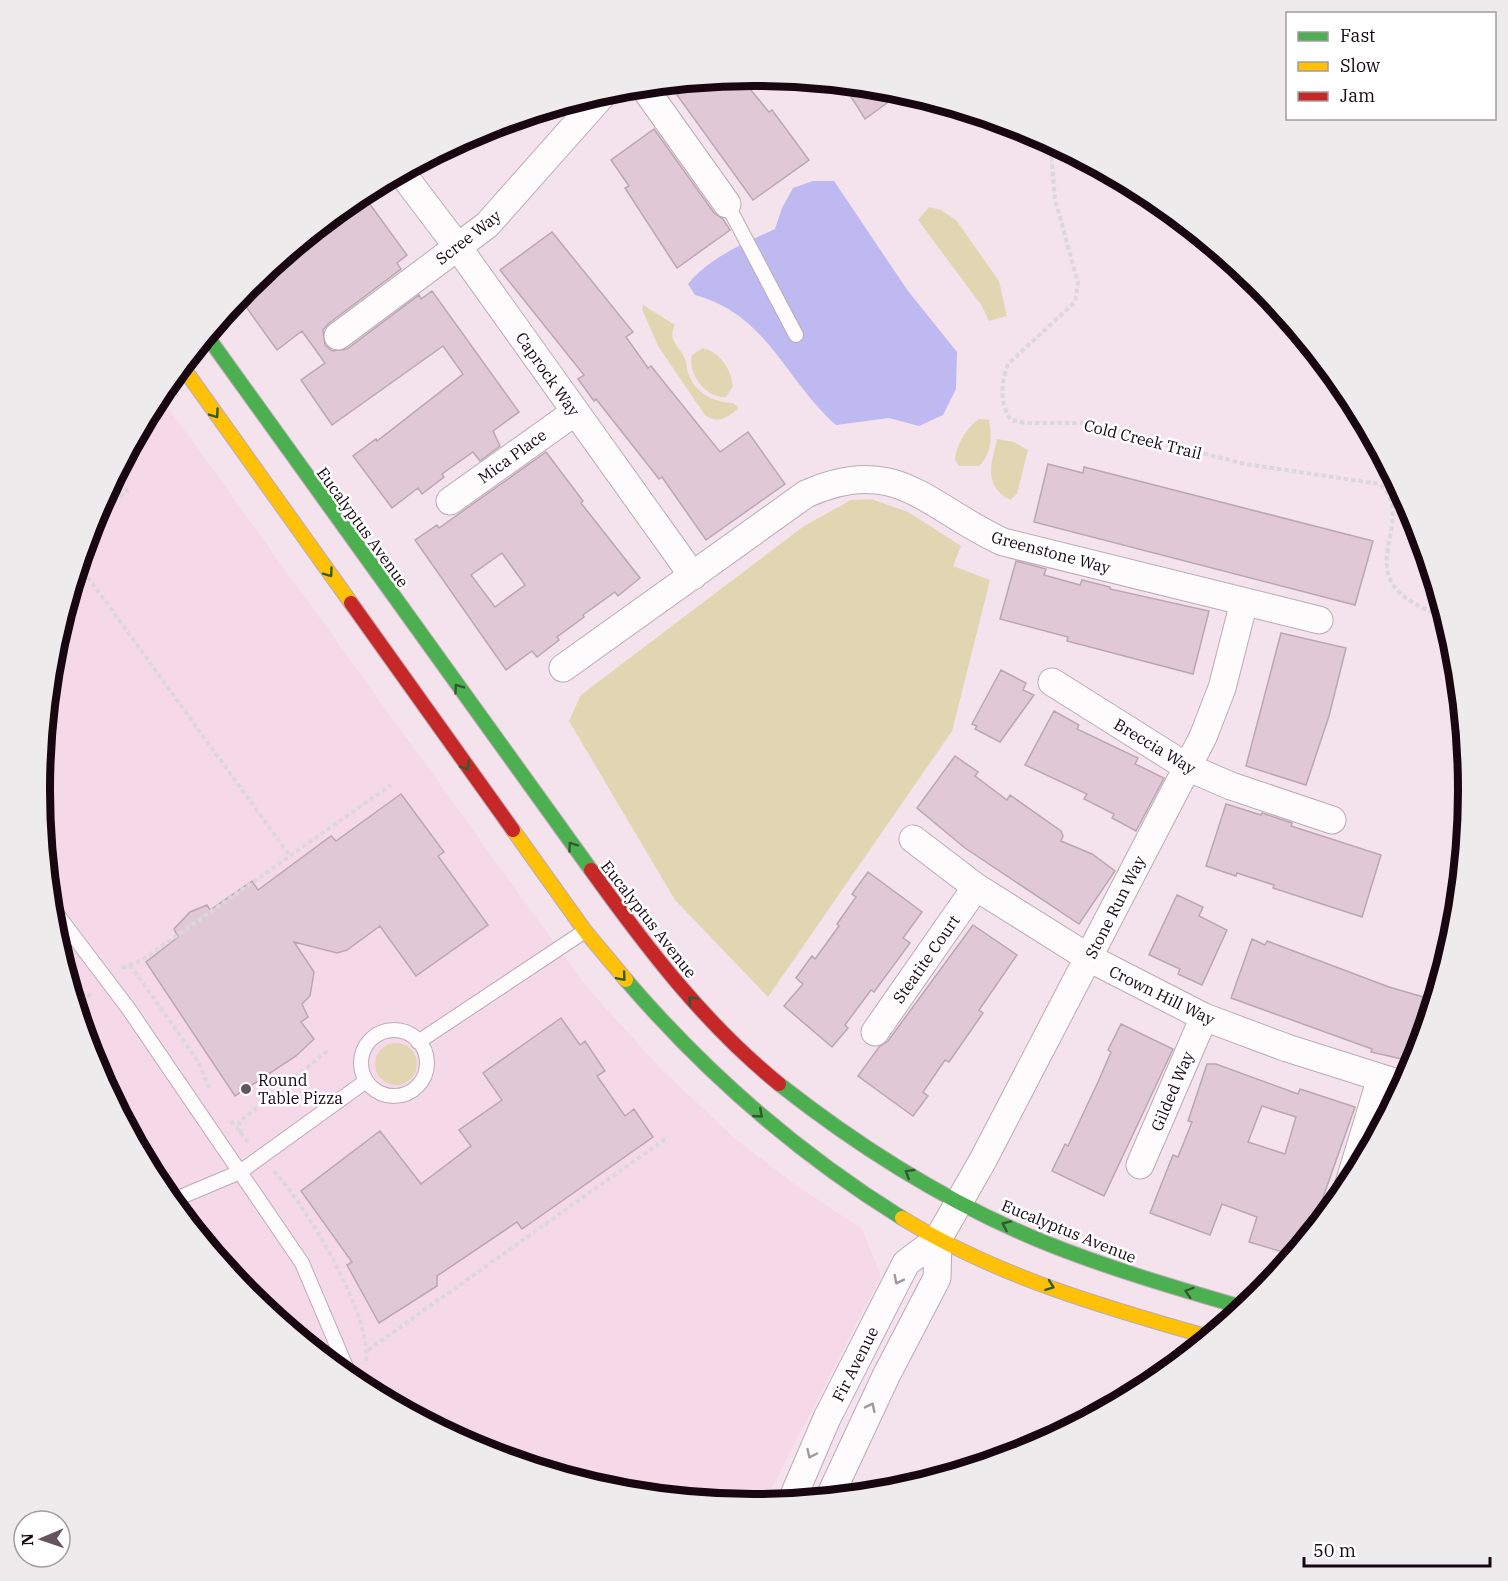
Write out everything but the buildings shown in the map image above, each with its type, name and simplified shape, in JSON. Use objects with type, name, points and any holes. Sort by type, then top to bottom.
[{"type":"main road","name":"Eucalyptus Avenue","points":[[211,342],[603,887],[681,987],[741,1050],[860,1144],[1000,1223],[1069,1252],[1235,1305]]},
{"type":"main road","points":[[187,373],[585,931],[622,978],[703,1065],[757,1112],[845,1179],[938,1239],[1056,1289],[1201,1334]]},
{"type":"main road","points":[[585,931],[602,932]]},
{"type":"main road","points":[[688,1016],[741,1050]]},
{"type":"street","points":[[649,94],[727,204]]},
{"type":"street","name":"Scree Way","points":[[338,336],[500,212],[592,105]]},
{"type":"street","name":"Caprock Way","points":[[406,178],[458,246],[693,576]]},
{"type":"street","name":"Mica Place","points":[[450,501],[575,412]]},
{"type":"street","name":"Greenstone Way","points":[[562,668],[806,494],[832,482],[865,478],[908,489],[978,531],[1003,542],[1319,620]]},
{"type":"street","name":"Stone Run Way","points":[[960,1202],[1203,737],[1222,688],[1244,602]]},
{"type":"street","name":"Breccia Way","points":[[1052,682],[1187,767],[1231,786],[1332,820]]},
{"type":"street","name":"Crown Hill Way","points":[[913,839],[976,887],[1089,958],[1204,1017],[1392,1081]]},
{"type":"street","name":"Steatite Court","points":[[875,1032],[976,887]]},
{"type":"street","name":"Gilded Way","points":[[1140,1165],[1204,1017]]},
{"type":"street","points":[[1374,1124],[1392,1081]]},
{"type":"street","name":"Fir Avenue","points":[[794,1493],[827,1418],[906,1263],[938,1239],[960,1202]]},
{"type":"street","name":"Fir Avenue","points":[[833,1490],[881,1386],[937,1278],[938,1239]]},
{"type":"lane","points":[[727,204],[796,335]]},
{"type":"lane","points":[[62,922],[128,1008],[302,1263],[344,1363]]},
{"type":"lane","points":[[418,1042],[585,931]]},
{"type":"lane","points":[[400,1031],[418,1042],[427,1062],[421,1082],[413,1090],[393,1096],[373,1089],[366,1081],[361,1065],[364,1049],[379,1034],[400,1031]]},
{"type":"lane","points":[[180,1198],[240,1172],[366,1081]]},
{"type":"path","name":"Cold Creek Trail","points":[[1051,152],[1055,199],[1078,283],[1075,302],[1008,364],[1004,375],[1002,401],[1011,420],[1026,423],[1083,423],[1245,464],[1380,484],[1391,496],[1394,513],[1386,561],[1390,579],[1403,596],[1435,613]]},
{"type":"path","points":[[112,501],[127,491],[120,483]]},
{"type":"path","points":[[84,573],[290,856]]},
{"type":"path","points":[[82,1001],[121,969],[142,960],[391,785]]},
{"type":"path","points":[[225,1150],[242,1136],[239,1122],[330,1049]]},
{"type":"path","points":[[368,1350],[668,1137]]},
{"type":"shaded area","points":[[813,181],[834,181],[908,291],[957,352],[956,389],[943,415],[919,426],[889,418],[836,425],[818,407],[758,333],[741,317],[720,304],[695,295],[688,284],[717,258],[775,229],[782,208],[793,188]]},
{"type":"shaded area","points":[[929,207],[941,210],[956,220],[999,281],[1007,316],[989,321],[982,306],[918,220]]},
{"type":"shaded area","points":[[643,305],[675,325],[672,334],[674,341],[686,361],[691,380],[700,391],[712,399],[733,403],[739,408],[719,420],[705,415],[658,346],[642,309]]},
{"type":"shaded area","points":[[703,348],[715,353],[730,373],[733,386],[726,397],[719,397],[706,390],[696,377],[691,362],[692,355]]},
{"type":"shaded area","points":[[165,404],[584,984],[658,1066],[734,1138],[797,1186],[862,1229],[881,1276],[768,1494],[754,1495],[662,1489],[572,1471],[528,1458],[442,1422],[402,1401],[325,1349],[289,1320],[224,1255],[168,1182],[122,1102],[103,1060],[87,1017],[63,928],[51,837],[51,744],[63,653],[74,608],[103,521],[122,479]]},
{"type":"shaded area","points":[[979,419],[989,420],[991,438],[989,450],[979,466],[959,466],[955,460],[960,443],[966,432]]},
{"type":"shaded area","points":[[997,439],[1014,442],[1028,450],[1017,494],[1010,500],[1001,494],[992,481],[991,466]]},
{"type":"shaded area","points":[[871,499],[908,512],[961,546],[953,566],[990,580],[952,731],[768,997],[675,900],[569,721],[581,695],[804,526],[851,500]]},
{"type":"shaded area","points":[[396,1043],[404,1044],[411,1049],[416,1056],[416,1072],[411,1079],[404,1084],[396,1085],[388,1084],[381,1079],[376,1072],[375,1064],[376,1056],[381,1049],[388,1044]]},
{"type":"traffic: fast","points":[[211,342],[591,870]]},
{"type":"traffic: fast","points":[[626,980],[688,1047],[755,1110],[827,1167],[902,1218]]},
{"type":"traffic: fast","points":[[779,1084],[872,1151],[937,1191],[1006,1226],[1116,1269],[1235,1305]]},
{"type":"traffic: slow","points":[[187,373],[351,603]]},
{"type":"traffic: slow","points":[[513,830],[585,931],[626,980]]},
{"type":"traffic: slow","points":[[902,1218],[938,1239],[1012,1273],[1090,1301],[1201,1335]]},
{"type":"traffic: jam","points":[[351,603],[513,830]]},
{"type":"traffic: jam","points":[[591,870],[633,928],[701,1010],[779,1084]]},
{"type":"place","name":"Round Table Pizza","points":[[246,1089]]}]
